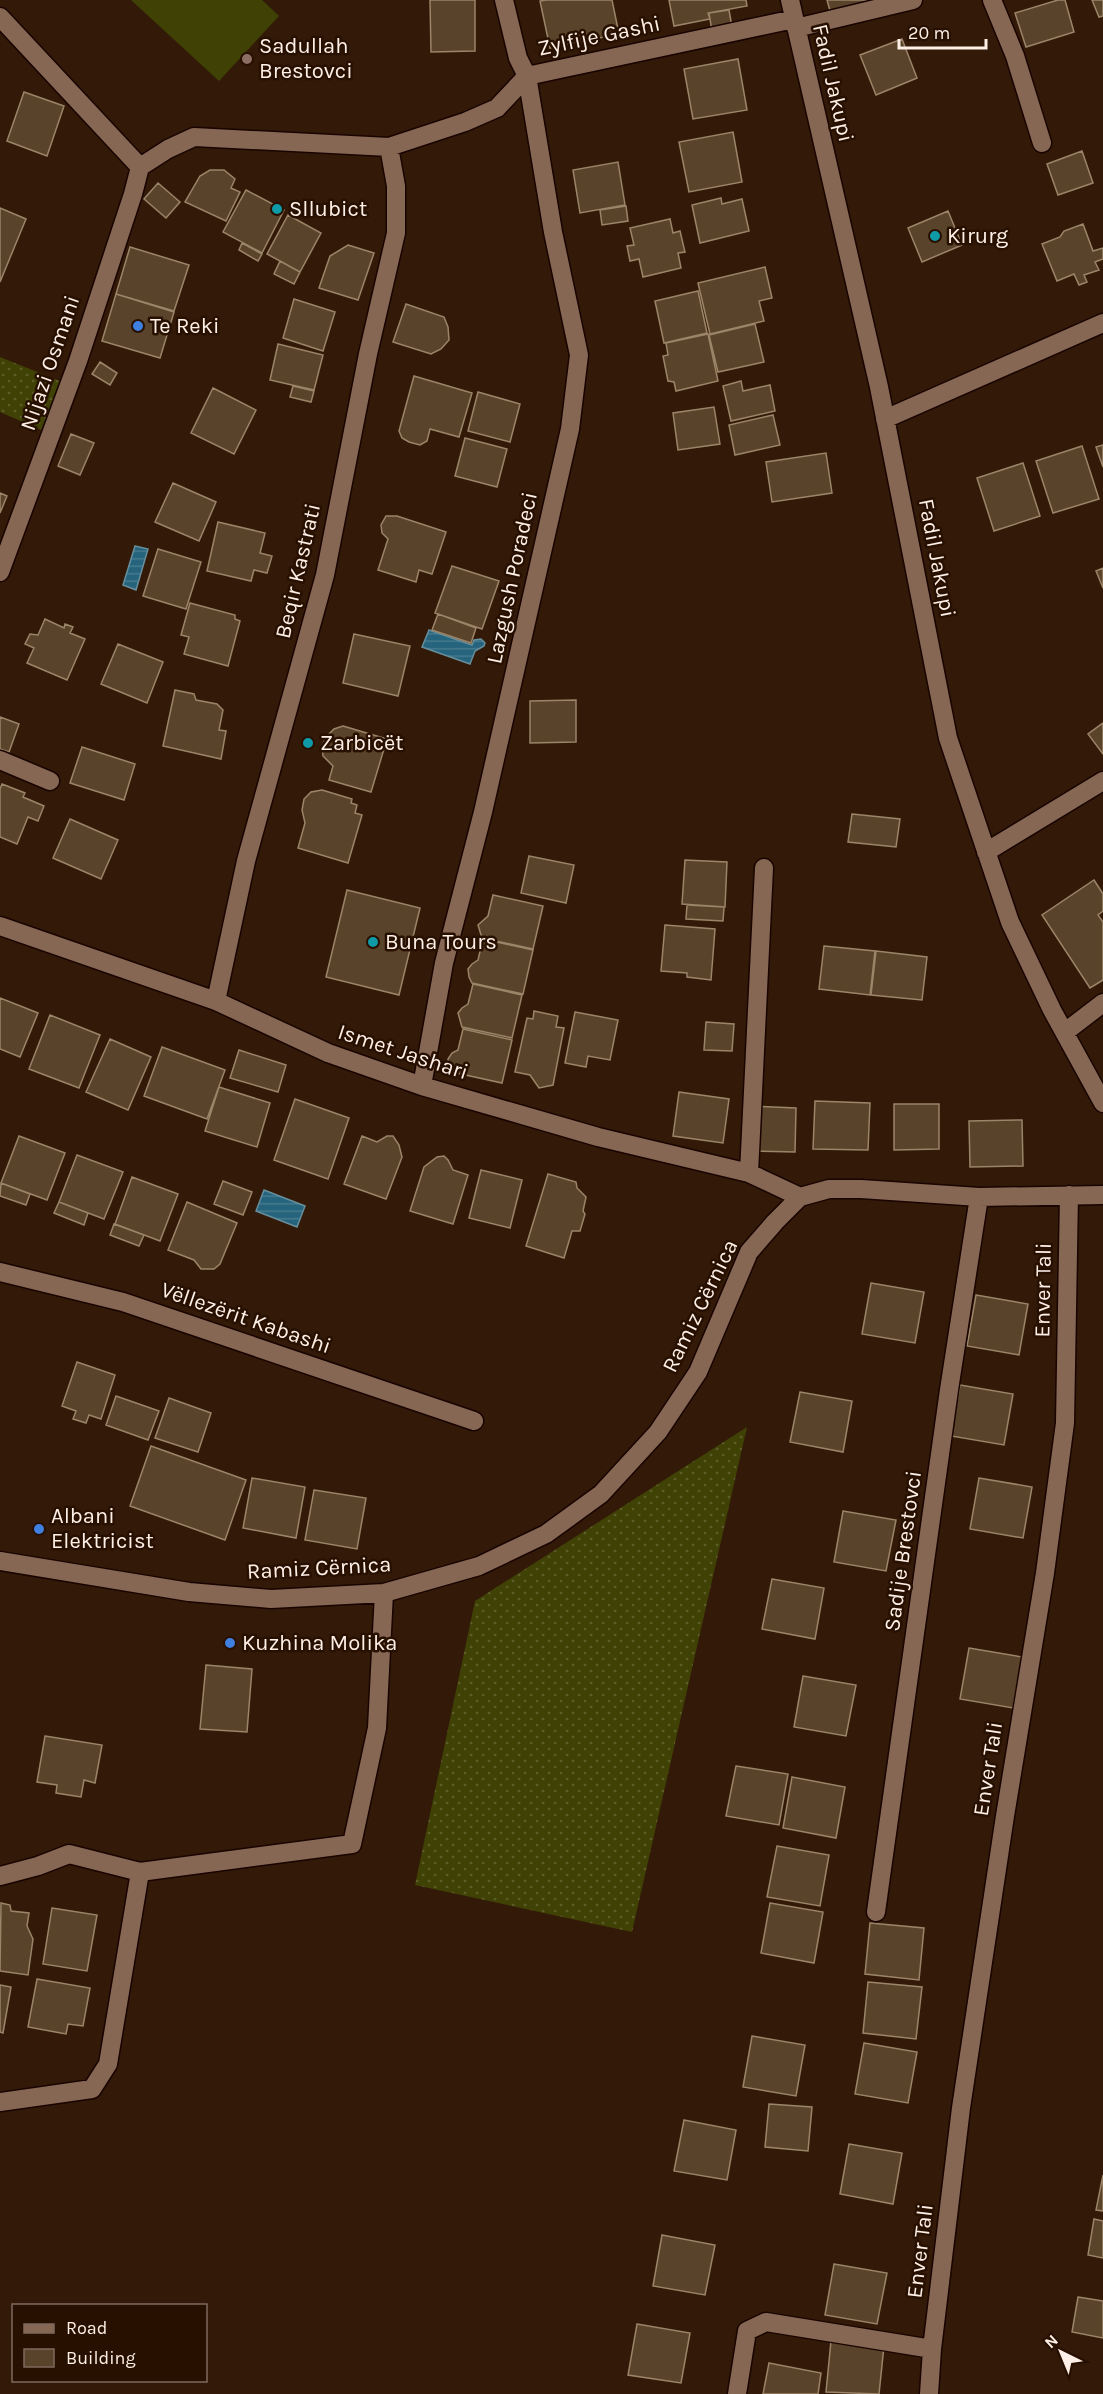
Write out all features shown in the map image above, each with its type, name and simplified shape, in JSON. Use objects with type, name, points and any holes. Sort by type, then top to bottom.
[{"type":"street","name":"Zylfije Gashi","points":[[504,0],[518,58],[527,76],[913,0]]},
{"type":"street","name":"Fadil Jakupi","points":[[790,0],[885,419],[948,738],[1010,922],[1103,1103]]},
{"type":"street","points":[[992,0],[1015,56],[1042,143]]},
{"type":"street","points":[[0,17],[140,167],[168,149],[195,137],[389,147],[465,122],[497,108],[527,76]]},
{"type":"street","name":"Lazgush Poradeci","points":[[422,1086],[444,963],[491,780],[570,429],[579,355],[553,232],[527,76]]},
{"type":"street","name":"Beqir Kastrati","points":[[216,1001],[246,861],[325,575],[368,354],[396,233],[396,186],[389,147]]},
{"type":"street","name":"Nijazi Osmani","points":[[0,572],[78,361],[140,167]]},
{"type":"street","points":[[885,419],[1103,323]]},
{"type":"street","points":[[0,760],[50,781]]},
{"type":"street","points":[[986,852],[1103,781]]},
{"type":"street","points":[[749,1173],[764,868]]},
{"type":"street","name":"Ismet Jashari","points":[[0,926],[216,1001],[328,1053],[422,1086],[598,1137],[749,1173],[800,1197]]},
{"type":"street","points":[[1065,1032],[1103,1003]]},
{"type":"street","points":[[800,1197],[829,1190],[861,1189],[979,1197],[1103,1195]]},
{"type":"street","name":"Enver Tali","points":[[929,2394],[932,2349],[961,2108],[1045,1572],[1065,1423],[1069,1195]]},
{"type":"street","name":"Ramiz Cërnica","points":[[0,1561],[189,1592],[271,1599],[384,1593],[479,1566],[546,1534],[601,1494],[658,1432],[698,1372],[749,1252],[800,1197]]},
{"type":"street","name":"Sadije Brestovci","points":[[876,1912],[949,1390],[979,1197]]},
{"type":"street","name":"Vëllezërit Kabashi","points":[[0,1272],[123,1302],[474,1421]]},
{"type":"street","points":[[0,1875],[38,1866],[69,1854],[140,1872],[352,1844],[359,1802],[377,1728],[384,1593]]},
{"type":"street","points":[[0,2102],[92,2089],[108,2064],[140,1872]]},
{"type":"street","points":[[736,2394],[747,2331],[766,2322],[932,2349]]},
{"type":"shaded area","points":[[131,0],[262,0],[279,16],[219,81]]},
{"type":"shaded area","points":[[0,357],[62,382],[46,432],[0,412]]},
{"type":"shaded area","points":[[747,1427],[632,1932],[415,1885],[475,1601]]},
{"type":"water","points":[[135,546],[148,549],[136,590],[123,585]]},
{"type":"water","points":[[429,630],[472,645],[474,640],[481,639],[485,643],[475,651],[470,664],[422,647]]},
{"type":"water","points":[[264,1190],[305,1206],[297,1227],[256,1211]]},
{"type":"building","points":[[430,0],[475,0],[475,51],[431,52]]},
{"type":"building","points":[[612,0],[619,34],[550,48],[540,1]]},
{"type":"building","points":[[669,0],[746,0],[747,6],[708,13],[710,19],[674,26]]},
{"type":"building","points":[[827,0],[866,0],[868,7],[832,18]]},
{"type":"building","points":[[1065,0],[1074,32],[1026,47],[1015,13]]},
{"type":"building","points":[[1092,0],[1103,0],[1103,16],[1099,17]]},
{"type":"building","points":[[729,10],[732,27],[712,31],[709,13]]},
{"type":"building","points":[[902,39],[917,78],[876,95],[860,55]]},
{"type":"building","points":[[738,59],[747,110],[693,119],[684,69]]},
{"type":"building","points":[[24,92],[64,106],[47,156],[7,141]]},
{"type":"building","points":[[733,132],[742,182],[689,192],[679,142]]},
{"type":"building","points":[[1082,151],[1093,183],[1058,195],[1047,164]]},
{"type":"building","points":[[618,162],[625,205],[580,213],[573,170]]},
{"type":"building","points":[[210,170],[224,170],[235,179],[231,188],[240,192],[226,221],[185,202],[200,176]]},
{"type":"building","points":[[158,183],[180,202],[166,218],[144,199]]},
{"type":"building","points":[[246,190],[284,210],[262,253],[223,232]]},
{"type":"building","points":[[721,198],[722,204],[742,199],[749,231],[700,243],[692,205]]},
{"type":"building","points":[[626,206],[628,221],[602,225],[600,210]]},
{"type":"building","points":[[0,208],[26,219],[0,282]]},
{"type":"building","name":"Kirurg","points":[[948,211],[962,245],[922,262],[908,228]]},
{"type":"building","points":[[288,215],[321,233],[300,272],[267,254]]},
{"type":"building","points":[[670,219],[673,233],[680,231],[685,252],[678,253],[681,268],[643,277],[639,259],[630,261],[627,246],[634,245],[630,228]]},
{"type":"building","points":[[1083,224],[1093,251],[1103,248],[1103,259],[1095,262],[1099,270],[1084,275],[1087,282],[1079,285],[1074,274],[1057,281],[1042,244],[1060,237],[1064,231]]},
{"type":"building","points":[[242,243],[262,254],[258,261],[239,250]]},
{"type":"building","points":[[348,245],[374,253],[358,300],[319,288],[330,256]]},
{"type":"building","points":[[130,247],[189,265],[174,311],[116,294]]},
{"type":"building","points":[[280,261],[300,272],[294,284],[274,274]]},
{"type":"building","points":[[765,267],[772,298],[759,301],[764,321],[710,334],[698,283]]},
{"type":"building","points":[[698,291],[707,333],[664,343],[655,301]]},
{"type":"building","name":"Te Reki","points":[[116,294],[174,312],[160,358],[102,341]]},
{"type":"building","points":[[294,299],[335,312],[323,351],[283,338]]},
{"type":"building","points":[[406,304],[444,317],[449,340],[441,349],[431,354],[393,342]]},
{"type":"building","points":[[755,324],[764,362],[718,372],[709,335]]},
{"type":"building","points":[[708,334],[718,381],[676,391],[674,382],[668,381],[663,356],[668,355],[666,343]]},
{"type":"building","points":[[278,344],[323,355],[314,390],[270,380]]},
{"type":"building","points":[[100,362],[117,373],[110,385],[92,374]]},
{"type":"building","points":[[414,376],[472,393],[459,437],[430,429],[427,441],[420,445],[402,438],[399,431]]},
{"type":"building","points":[[741,381],[743,391],[770,385],[775,411],[731,421],[723,386]]},
{"type":"building","points":[[293,386],[314,391],[311,402],[290,397]]},
{"type":"building","points":[[213,388],[256,410],[234,454],[191,433]]},
{"type":"building","points":[[478,392],[520,404],[510,442],[468,431]]},
{"type":"building","points":[[714,407],[720,444],[678,450],[673,413]]},
{"type":"building","points":[[773,415],[780,445],[735,455],[729,425]]},
{"type":"building","points":[[71,434],[94,443],[80,475],[58,466]]},
{"type":"building","points":[[465,438],[507,449],[497,487],[455,476]]},
{"type":"building","points":[[1103,445],[1103,467],[1096,447]]},
{"type":"building","points":[[1082,446],[1099,499],[1053,513],[1036,461]]},
{"type":"building","points":[[826,453],[832,493],[772,502],[766,462]]},
{"type":"building","points":[[1023,463],[1040,516],[994,531],[977,478]]},
{"type":"building","points":[[173,483],[216,502],[199,541],[155,522]]},
{"type":"building","points":[[0,493],[7,496],[0,513]]},
{"type":"building","points":[[386,516],[397,516],[446,532],[432,574],[419,570],[416,582],[378,570],[388,539],[382,533],[381,525]]},
{"type":"building","points":[[218,522],[265,533],[260,553],[272,556],[267,573],[254,570],[251,581],[207,571]]},
{"type":"building","points":[[158,549],[201,562],[186,609],[143,596]]},
{"type":"building","points":[[452,566],[499,581],[482,629],[435,613]]},
{"type":"building","points":[[1103,568],[1103,588],[1096,571]]},
{"type":"building","points":[[190,603],[235,615],[235,619],[240,621],[228,666],[184,654],[189,637],[181,635]]},
{"type":"building","points":[[438,614],[476,628],[471,643],[432,630]]},
{"type":"building","points":[[45,619],[64,628],[65,624],[73,627],[70,633],[85,639],[67,680],[27,663],[34,648],[25,644],[30,634],[38,635]]},
{"type":"building","points":[[354,634],[410,646],[398,696],[343,683]]},
{"type":"building","points":[[118,644],[163,662],[147,703],[101,684]]},
{"type":"building","points":[[175,690],[194,694],[196,700],[217,704],[223,710],[219,730],[226,731],[221,759],[163,746]]},
{"type":"building","points":[[576,700],[576,742],[530,743],[530,701]]},
{"type":"building","points":[[0,717],[19,724],[9,752],[0,749]]},
{"type":"building","points":[[1103,723],[1103,754],[1088,734]]},
{"type":"building","points":[[343,726],[387,739],[371,792],[329,780],[333,766],[323,756],[322,746],[326,737],[334,729]]},
{"type":"building","points":[[82,747],[135,764],[124,800],[70,783]]},
{"type":"building","points":[[2,784],[25,793],[23,797],[44,806],[38,821],[28,817],[17,844],[0,837],[0,789]]},
{"type":"building","points":[[322,790],[352,799],[351,803],[357,805],[355,813],[362,815],[348,863],[298,848],[305,823],[302,810],[304,799],[311,792]]},
{"type":"building","points":[[852,814],[900,819],[896,847],[848,842]]},
{"type":"building","points":[[70,819],[118,840],[101,879],[53,858]]},
{"type":"building","points":[[529,856],[574,865],[566,903],[521,893]]},
{"type":"building","points":[[685,860],[727,862],[725,907],[682,904]]},
{"type":"building","points":[[1094,880],[1103,894],[1103,911],[1098,915],[1103,922],[1103,980],[1090,988],[1042,915]]},
{"type":"building","name":"Buna Tours","points":[[347,890],[420,908],[399,995],[326,977]]},
{"type":"building","points":[[493,895],[543,906],[533,949],[482,938],[478,925],[488,916]]},
{"type":"building","points":[[687,905],[724,907],[723,921],[686,919]]},
{"type":"building","points":[[665,925],[715,929],[711,980],[687,977],[687,973],[661,971]]},
{"type":"building","points":[[483,939],[533,950],[523,994],[472,983],[468,969],[478,960]]},
{"type":"building","points":[[824,946],[875,951],[870,995],[819,989]]},
{"type":"building","points":[[876,951],[927,957],[922,1000],[871,995]]},
{"type":"building","points":[[473,984],[522,995],[512,1038],[462,1027],[458,1013],[468,1004]]},
{"type":"building","points":[[0,998],[38,1013],[20,1057],[0,1049]]},
{"type":"building","points":[[534,1011],[558,1016],[556,1027],[564,1028],[553,1085],[539,1088],[530,1075],[515,1072],[527,1018],[533,1019]]},
{"type":"building","points":[[575,1012],[618,1020],[610,1060],[588,1056],[586,1067],[565,1063]]},
{"type":"building","points":[[50,1015],[100,1035],[79,1088],[29,1069]]},
{"type":"building","points":[[706,1022],[734,1024],[732,1051],[704,1050]]},
{"type":"building","points":[[463,1029],[512,1040],[502,1083],[452,1072],[448,1067],[448,1059],[458,1050]]},
{"type":"building","points":[[110,1039],[151,1057],[128,1110],[86,1092]]},
{"type":"building","points":[[162,1047],[225,1070],[207,1119],[144,1096]]},
{"type":"building","points":[[239,1050],[286,1065],[278,1092],[230,1078]]},
{"type":"building","points":[[219,1087],[270,1103],[257,1147],[205,1131]]},
{"type":"building","points":[[679,1092],[729,1099],[723,1143],[673,1136]]},
{"type":"building","points":[[295,1099],[349,1118],[328,1179],[274,1160]]},
{"type":"building","points":[[815,1101],[870,1103],[868,1150],[813,1149]]},
{"type":"building","points":[[894,1104],[939,1104],[939,1149],[894,1150]]},
{"type":"building","points":[[754,1106],[796,1108],[795,1152],[752,1151]]},
{"type":"building","points":[[1022,1120],[1023,1166],[970,1167],[969,1121]]},
{"type":"building","points":[[19,1136],[65,1153],[47,1200],[1,1183]]},
{"type":"building","points":[[362,1136],[377,1142],[387,1136],[393,1136],[399,1145],[402,1157],[386,1199],[344,1184]]},
{"type":"building","points":[[77,1155],[123,1172],[104,1219],[59,1202]]},
{"type":"building","points":[[444,1156],[453,1170],[468,1175],[453,1224],[410,1211],[424,1167],[437,1157]]},
{"type":"building","points":[[481,1170],[522,1180],[510,1228],[469,1218]]},
{"type":"building","points":[[548,1174],[576,1182],[577,1188],[586,1197],[583,1211],[585,1214],[580,1231],[572,1231],[564,1258],[526,1246]]},
{"type":"building","points":[[132,1177],[178,1194],[160,1241],[115,1224]]},
{"type":"building","points":[[223,1181],[252,1192],[243,1215],[214,1204]]},
{"type":"building","points":[[1,1183],[30,1194],[26,1205],[0,1196]]},
{"type":"building","points":[[59,1202],[88,1213],[84,1225],[54,1213]]},
{"type":"building","points":[[187,1202],[237,1223],[220,1264],[214,1269],[201,1269],[194,1260],[168,1250]]},
{"type":"building","points":[[114,1224],[144,1235],[139,1246],[110,1235]]},
{"type":"building","points":[[871,1283],[924,1292],[915,1343],[862,1334]]},
{"type":"building","points":[[976,1295],[1028,1304],[1019,1355],[967,1346]]},
{"type":"building","points":[[77,1362],[115,1375],[101,1419],[89,1415],[86,1423],[73,1419],[76,1411],[62,1406]]},
{"type":"building","points":[[960,1385],[1013,1394],[1004,1445],[951,1436]]},
{"type":"building","points":[[800,1392],[852,1401],[843,1452],[790,1442]]},
{"type":"building","points":[[116,1396],[159,1411],[148,1440],[106,1425]]},
{"type":"building","points":[[169,1398],[211,1413],[198,1452],[155,1438]]},
{"type":"building","points":[[151,1446],[246,1480],[225,1540],[130,1506]]},
{"type":"building","points":[[252,1478],[305,1487],[296,1538],[243,1528]]},
{"type":"building","points":[[979,1478],[1032,1487],[1023,1538],[970,1529]]},
{"type":"building","points":[[314,1490],[366,1498],[357,1549],[305,1540]]},
{"type":"building","points":[[843,1511],[896,1520],[886,1571],[834,1562]]},
{"type":"building","points":[[772,1579],[824,1588],[815,1639],[762,1629]]},
{"type":"building","points":[[969,1648],[1022,1657],[1013,1708],[960,1699]]},
{"type":"building","points":[[206,1665],[252,1669],[247,1732],[200,1729]]},
{"type":"building","points":[[803,1676],[856,1685],[846,1736],[794,1727]]},
{"type":"building","points":[[45,1736],[102,1745],[95,1783],[84,1780],[81,1797],[56,1793],[57,1785],[37,1782]]},
{"type":"building","points":[[736,1766],[788,1774],[779,1825],[726,1816]]},
{"type":"building","points":[[792,1777],[845,1787],[836,1838],[783,1828]]},
{"type":"building","points":[[777,1846],[829,1855],[820,1906],[767,1897]]},
{"type":"building","points":[[1,1903],[10,1905],[11,1911],[29,1913],[27,1926],[33,1939],[28,1975],[0,1971]]},
{"type":"building","points":[[770,1903],[823,1912],[814,1963],[761,1953]]},
{"type":"building","points":[[52,1908],[97,1915],[87,1971],[43,1964]]},
{"type":"building","points":[[870,1923],[924,1928],[919,1980],[865,1974]]},
{"type":"building","points":[[37,1979],[90,1988],[83,2026],[68,2024],[66,2034],[28,2027]]},
{"type":"building","points":[[868,1982],[922,1987],[916,2039],[863,2033]]},
{"type":"building","points":[[0,1985],[11,1987],[3,2033],[0,2032]]},
{"type":"building","points":[[752,2036],[805,2045],[796,2096],[743,2087]]},
{"type":"building","points":[[864,2043],[917,2052],[908,2103],[855,2094]]},
{"type":"building","points":[[769,2104],[812,2107],[808,2151],[765,2147]]},
{"type":"building","points":[[684,2120],[736,2130],[727,2180],[674,2171]]},
{"type":"building","points":[[849,2144],[902,2153],[893,2204],[840,2194]]},
{"type":"building","points":[[1103,2175],[1103,2211],[1096,2210]]},
{"type":"building","points":[[1094,2219],[1103,2221],[1103,2258],[1088,2255]]},
{"type":"building","points":[[662,2235],[715,2245],[705,2295],[653,2286]]},
{"type":"building","points":[[834,2264],[887,2273],[877,2324],[825,2315]]},
{"type":"building","points":[[1078,2297],[1103,2301],[1103,2338],[1072,2332]]},
{"type":"building","points":[[637,2324],[690,2333],[681,2383],[628,2375]]},
{"type":"building","points":[[831,2341],[884,2346],[879,2394],[826,2392]]},
{"type":"building","points":[[769,2363],[821,2373],[818,2394],[763,2394]]},
{"type":"place","name":"Sadullah Brestovci","points":[[247,59]]},
{"type":"place","name":"Sllubict","points":[[277,209]]},
{"type":"place","name":"Kirurg","points":[[935,236]]},
{"type":"place","name":"Te Reki","points":[[138,326]]},
{"type":"place","name":"Zarbicët","points":[[308,743]]},
{"type":"place","name":"Buna Tours","points":[[373,942]]},
{"type":"place","name":"Albani Elektricist","points":[[39,1529]]},
{"type":"place","name":"Kuzhina Molika","points":[[230,1643]]}]
